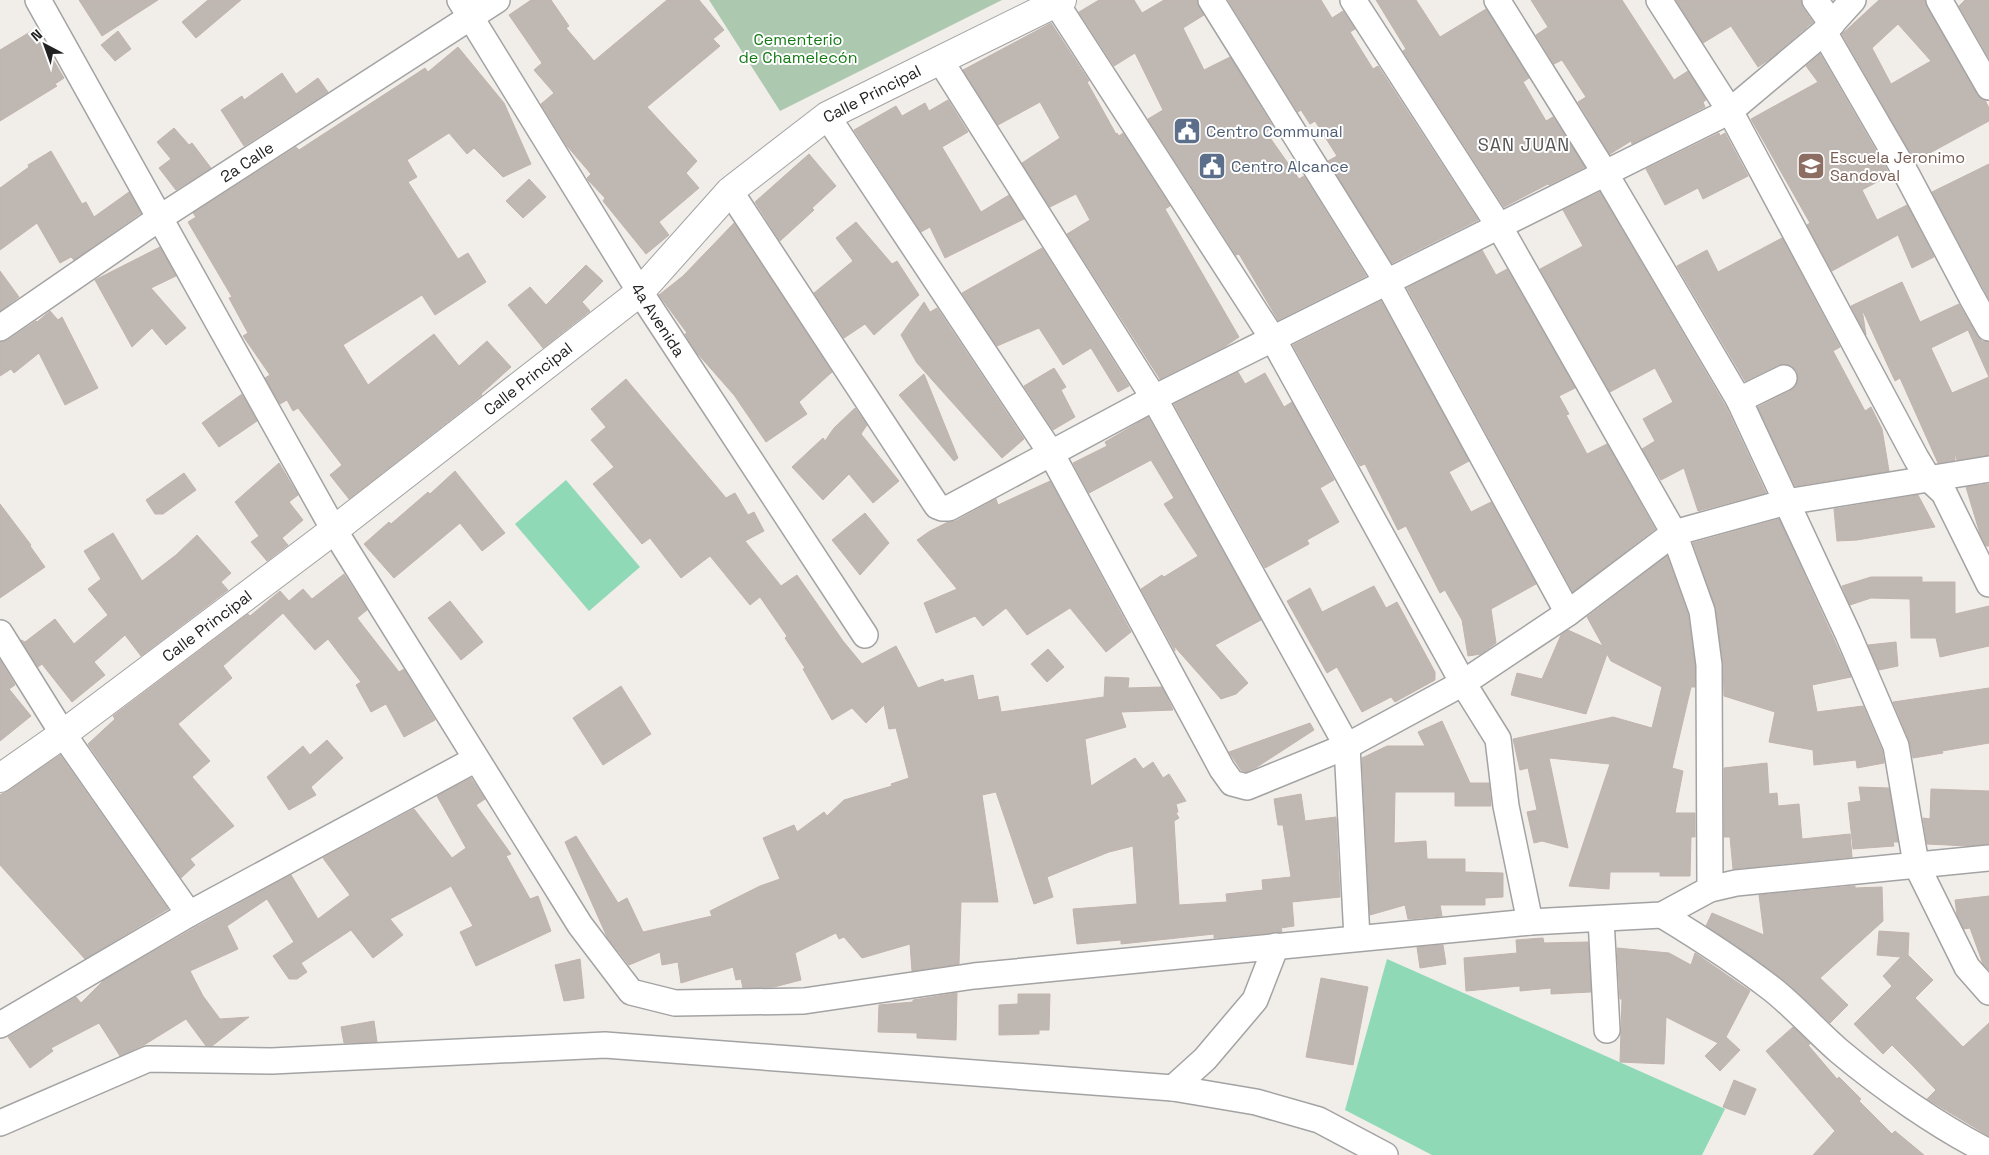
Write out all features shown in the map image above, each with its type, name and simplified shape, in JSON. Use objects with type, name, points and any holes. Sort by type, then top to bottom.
[{"type":"street","points":[[38,0],[161,217],[334,530],[580,925],[631,992],[676,1003],[804,1001],[974,976],[1530,922],[1662,915],[1710,889],[1736,884],[1989,858]]},
{"type":"street","name":"2a Calle","points":[[0,328],[465,9],[498,0]]},
{"type":"street","points":[[1211,0],[1387,282],[1568,613]]},
{"type":"street","points":[[1353,0],[1500,226],[1674,533],[1702,611],[1709,664],[1710,889]]},
{"type":"street","points":[[1497,0],[1605,173],[1739,400],[1848,634],[1896,746],[1916,864],[1967,967],[1989,992]]},
{"type":"street","points":[[1658,0],[1730,111],[1928,478],[1944,492],[1989,584]]},
{"type":"street","points":[[1815,0],[1828,28],[1989,328]]},
{"type":"street","points":[[730,192],[937,506],[949,508],[1154,398],[1730,111],[1828,28],[1853,0]]},
{"type":"street","points":[[1939,0],[1987,76]]},
{"type":"street","points":[[1059,1],[1273,339],[1463,683],[1498,739],[1506,806],[1530,922]]},
{"type":"street","name":"Calle Principal","points":[[0,778],[63,734],[334,530],[640,292],[730,192],[827,116],[1059,1]]},
{"type":"street","name":"4a Avenida","points":[[465,9],[640,292],[865,635]]},
{"type":"street","points":[[940,60],[1154,398],[1347,746],[1357,938]]},
{"type":"street","points":[[827,116],[1051,453],[1222,769],[1232,783],[1247,787],[1347,746],[1463,683],[1568,613],[1674,533],[1786,502],[1989,468]]},
{"type":"street","points":[[1739,400],[1784,378]]},
{"type":"street","points":[[0,633],[63,734],[189,914]]},
{"type":"street","points":[[0,1025],[189,914],[476,759]]},
{"type":"street","points":[[1662,915],[1694,934],[1772,989],[1865,1072],[1968,1142],[1989,1152]]},
{"type":"street","points":[[1601,919],[1607,1030]]},
{"type":"street","points":[[1173,1088],[1205,1059],[1255,1000],[1276,946]]},
{"type":"street","points":[[0,1123],[148,1059],[272,1061],[605,1045],[1173,1088],[1256,1102],[1319,1120],[1385,1155]]},
{"type":"green space","name":"Cementerio de Chamelecón","points":[[709,0],[1002,0],[780,111]]},
{"type":"green space","points":[[566,480],[640,567],[589,611],[515,524]]},
{"type":"green space","points":[[1387,959],[1725,1109],[1702,1155],[1432,1155],[1345,1110]]},
{"type":"building","points":[[79,0],[158,0],[102,36]]},
{"type":"building","points":[[208,0],[241,0],[196,38],[182,22]]},
{"type":"building","points":[[531,0],[551,0],[569,26],[566,28],[594,61],[667,0],[699,0],[724,30],[713,39],[720,46],[647,107],[697,161],[686,173],[699,188],[659,222],[669,235],[646,254],[603,201],[605,198],[588,180],[587,178],[591,174],[567,146],[541,104],[554,93],[534,70],[542,63],[509,15]]},
{"type":"building","points":[[1099,0],[1134,0],[1142,13],[1164,0],[1197,0],[1204,15],[1183,28],[1204,70],[1230,57],[1273,127],[1266,132],[1299,179],[1304,176],[1366,276],[1278,320],[1239,254],[1236,255],[1148,119],[1163,110],[1135,53],[1114,66],[1079,12]]},
{"type":"building","points":[[1228,0],[1321,0],[1332,18],[1343,11],[1355,29],[1350,32],[1373,69],[1378,66],[1478,220],[1392,263],[1328,161],[1337,156],[1315,121],[1310,124],[1301,110],[1298,112]]},
{"type":"building","points":[[1376,0],[1416,0],[1440,37],[1486,9],[1529,78],[1523,82],[1546,121],[1553,117],[1585,167],[1504,207],[1403,51],[1406,49]]},
{"type":"building","points":[[1531,0],[1622,0],[1674,80],[1688,71],[1706,100],[1703,102],[1705,107],[1632,144],[1631,141],[1610,154],[1578,102],[1586,97],[1562,60],[1554,64],[1536,35],[1548,27]]},
{"type":"building","points":[[1676,0],[1801,0],[1803,8],[1813,22],[1758,67],[1731,26],[1703,43]]},
{"type":"building","points":[[1879,0],[1925,0],[1927,7],[1977,94],[1985,100],[1989,108],[1989,121],[1915,161],[1842,34]],"holes":[[[1898,24],[1931,61],[1891,84],[1872,48]]]},
{"type":"building","points":[[1965,0],[1989,0],[1989,58],[1959,6]]},
{"type":"building","points":[[1051,23],[1089,81],[1087,82],[1116,134],[1119,136],[1123,133],[1170,206],[1165,209],[1239,337],[1224,347],[1160,379],[1067,234],[1090,220],[1076,194],[1050,207],[1022,163],[1060,138],[1040,102],[998,125],[963,70]]},
{"type":"building","points":[[35,29],[64,78],[55,84],[57,86],[0,121],[0,50]]},
{"type":"building","points":[[118,31],[131,49],[115,61],[101,45]]},
{"type":"building","points":[[458,47],[504,103],[531,164],[503,177],[474,148],[467,154],[449,133],[407,160],[417,177],[408,182],[458,259],[468,253],[486,282],[435,315],[422,295],[343,345],[368,385],[434,334],[459,366],[487,341],[511,367],[482,395],[349,499],[330,475],[342,465],[298,408],[293,411],[287,400],[280,404],[265,378],[270,375],[243,336],[248,333],[229,298],[232,297],[188,222],[196,217],[193,213],[296,147],[299,150],[425,68],[428,72]]},
{"type":"building","points":[[1820,54],[1890,175],[1862,190],[1877,220],[1907,205],[1934,257],[1912,268],[1898,235],[1832,271],[1807,225],[1810,223],[1751,119],[1818,82],[1806,66]]},
{"type":"building","points":[[282,73],[296,94],[318,78],[328,92],[244,146],[221,110],[242,96],[244,100]]},
{"type":"building","points":[[948,100],[968,132],[942,147],[981,212],[1009,195],[1024,219],[945,258],[930,227],[921,232],[854,130],[896,106],[902,116],[925,103],[929,111]]},
{"type":"building","points":[[174,128],[189,145],[192,143],[211,168],[176,190],[159,168],[171,159],[157,142]]},
{"type":"building","points":[[1719,133],[1720,136],[1725,133],[1748,176],[1703,199],[1698,188],[1665,205],[1646,169]]},
{"type":"building","points":[[51,151],[82,204],[86,202],[94,217],[129,192],[141,213],[74,260],[71,257],[60,263],[37,223],[0,250],[0,188],[29,167],[28,165]]},
{"type":"building","points":[[809,154],[836,186],[812,208],[814,210],[780,241],[755,202]]},
{"type":"building","points":[[1989,164],[1989,299],[1932,192]]},
{"type":"building","points":[[529,179],[546,197],[523,218],[506,201]]},
{"type":"building","points":[[1600,192],[1726,407],[1766,493],[1698,511],[1684,468],[1661,480],[1642,449],[1655,441],[1643,419],[1673,402],[1655,368],[1610,392],[1540,269],[1583,246],[1563,210]]},
{"type":"building","points":[[856,222],[892,264],[897,261],[919,295],[874,335],[865,324],[844,338],[814,293],[853,261],[836,238]]},
{"type":"building","points":[[734,223],[832,372],[799,402],[807,414],[766,442],[734,395],[697,353],[685,334],[687,333],[659,295],[683,276]]},
{"type":"building","points":[[1782,238],[1840,347],[1833,351],[1865,411],[1871,407],[1882,429],[1889,471],[1795,486],[1758,407],[1796,386],[1798,379],[1797,371],[1792,366],[1778,365],[1745,381],[1677,266],[1707,250],[1718,272]]},
{"type":"building","points":[[160,247],[176,276],[151,288],[186,328],[166,345],[152,328],[132,347],[95,280]]},
{"type":"building","points":[[1042,248],[1129,386],[1118,392],[1091,348],[1063,365],[1039,328],[997,346],[962,293]]},
{"type":"building","points":[[1482,250],[1496,275],[1507,269],[1575,388],[1559,396],[1569,414],[1566,415],[1587,454],[1607,444],[1655,529],[1573,592],[1407,288]]},
{"type":"building","points":[[586,265],[603,281],[582,302],[590,311],[543,348],[508,305],[530,287],[546,305]]},
{"type":"building","points":[[0,271],[19,297],[0,311]]},
{"type":"building","points":[[1902,282],[1920,322],[1959,304],[1977,335],[1982,341],[1989,342],[1989,377],[1989,455],[1957,460],[1955,453],[1955,460],[1938,463],[1900,378],[1895,381],[1862,309],[1866,335],[1851,306]],"holes":[[[1968,330],[1989,377],[1952,393],[1931,348]]]},
{"type":"building","points":[[1381,301],[1469,461],[1449,472],[1471,512],[1491,502],[1536,584],[1491,609],[1496,643],[1481,654],[1468,656],[1462,620],[1445,590],[1440,593],[1406,526],[1398,530],[1365,464],[1360,466],[1293,345]]},
{"type":"building","points":[[924,302],[930,312],[937,308],[1024,439],[1002,458],[917,363],[901,335]]},
{"type":"building","points":[[50,311],[58,320],[62,317],[98,388],[65,405],[39,353],[14,373],[11,369],[0,376],[0,342],[8,340],[37,322]]},
{"type":"building","points":[[1054,368],[1066,387],[1061,390],[1075,417],[1053,430],[1024,386]]},
{"type":"building","points":[[1238,372],[1245,384],[1265,373],[1284,407],[1292,402],[1334,480],[1320,488],[1339,522],[1307,540],[1309,544],[1265,568],[1174,404]]},
{"type":"building","points":[[924,374],[958,458],[954,461],[899,395]]},
{"type":"building","points":[[626,379],[726,498],[735,493],[748,515],[754,512],[764,531],[745,541],[781,586],[797,575],[843,641],[862,664],[896,646],[918,688],[943,679],[944,682],[973,675],[978,700],[998,696],[1001,712],[1104,697],[1105,677],[1129,678],[1128,688],[1162,687],[1173,710],[1121,712],[1126,727],[1085,739],[1091,786],[1135,758],[1143,769],[1153,762],[1163,778],[1169,774],[1186,801],[1176,804],[1178,812],[1176,813],[1179,818],[1174,821],[1179,905],[1227,902],[1226,894],[1263,890],[1262,880],[1291,877],[1283,825],[1278,825],[1274,799],[1301,794],[1305,821],[1336,817],[1340,897],[1292,902],[1294,926],[1281,928],[1282,932],[1214,938],[1214,934],[1121,944],[1121,940],[1077,944],[1073,909],[1137,904],[1133,846],[1109,852],[1047,877],[1053,897],[1034,904],[996,792],[982,795],[998,902],[961,902],[959,964],[912,971],[910,944],[862,958],[844,937],[839,939],[836,933],[795,953],[801,980],[774,987],[743,988],[741,979],[736,980],[733,967],[681,983],[678,962],[662,965],[660,952],[629,965],[607,937],[565,842],[576,836],[618,903],[627,898],[643,932],[712,916],[710,911],[760,886],[780,879],[763,838],[794,825],[797,832],[824,812],[827,816],[844,800],[892,786],[891,784],[909,778],[896,728],[889,729],[884,705],[866,723],[852,708],[832,720],[803,669],[805,668],[785,638],[787,636],[760,597],[750,605],[710,556],[681,578],[650,538],[642,544],[593,484],[614,467],[591,440],[606,427],[591,409]]},
{"type":"building","points":[[242,394],[257,421],[219,447],[202,423]]},
{"type":"building","points":[[855,408],[867,425],[861,434],[899,481],[873,503],[849,474],[823,500],[792,467],[823,438],[825,441],[834,428]]},
{"type":"building","points":[[1148,417],[1261,620],[1215,645],[1248,683],[1236,694],[1221,699],[1174,646],[1175,651],[1141,589],[1162,575],[1164,577],[1198,556],[1164,504],[1174,498],[1151,460],[1089,493],[1073,463],[1107,446],[1105,442]]},
{"type":"building","points":[[279,463],[298,495],[289,502],[303,520],[282,538],[288,545],[267,561],[251,542],[259,536],[235,502]]},
{"type":"building","points":[[455,471],[505,533],[482,551],[460,523],[394,578],[364,544],[389,522],[391,524],[428,492],[430,494]]},
{"type":"building","points":[[184,473],[196,490],[163,514],[155,514],[146,500]]},
{"type":"building","points":[[1050,481],[1131,632],[1106,652],[1070,608],[1027,635],[1006,608],[983,626],[975,616],[936,633],[924,603],[957,589],[917,540],[930,531],[948,522],[956,521],[996,499],[998,505]]},
{"type":"building","points":[[1989,484],[1989,546],[1986,546],[1980,534],[1966,487]]},
{"type":"building","points":[[1918,495],[1935,527],[1857,540],[1837,541],[1834,509]]},
{"type":"building","points":[[0,504],[45,567],[0,598]]},
{"type":"building","points":[[865,513],[889,543],[860,575],[832,540]]},
{"type":"building","points":[[1779,519],[1851,677],[1812,685],[1817,712],[1863,706],[1882,750],[1884,763],[1857,768],[1856,760],[1814,765],[1813,750],[1769,742],[1775,712],[1724,696],[1723,663],[1716,609],[1693,543]]},
{"type":"building","points":[[113,533],[142,581],[176,555],[197,535],[231,573],[221,582],[228,590],[141,656],[125,635],[94,662],[105,675],[72,702],[42,664],[38,667],[21,640],[25,642],[55,619],[74,644],[108,615],[88,589],[101,579],[84,551]]},
{"type":"building","points":[[1667,556],[1688,614],[1695,666],[1695,687],[1691,687],[1672,768],[1683,771],[1675,813],[1695,813],[1695,837],[1691,837],[1690,876],[1660,876],[1660,872],[1610,872],[1609,889],[1569,886],[1610,764],[1549,758],[1568,848],[1542,841],[1534,843],[1527,812],[1537,810],[1528,768],[1520,770],[1513,739],[1613,717],[1652,728],[1662,687],[1611,661],[1607,654],[1586,714],[1511,695],[1517,673],[1542,679],[1561,635],[1568,630],[1603,646],[1587,617]]},
{"type":"building","points":[[344,574],[367,610],[357,618],[399,672],[404,669],[435,720],[404,737],[386,704],[371,712],[356,685],[361,682],[328,639],[315,650],[283,613],[223,666],[232,678],[178,724],[210,761],[192,777],[234,826],[190,859],[195,865],[181,878],[88,744],[115,719],[113,716],[248,614],[250,616],[280,591],[289,601],[303,589],[312,599]]},
{"type":"building","points":[[1871,577],[1922,577],[1922,582],[1955,582],[1955,614],[1989,606],[1989,646],[1940,657],[1936,638],[1911,638],[1910,599],[1871,598],[1850,605],[1842,586]]},
{"type":"building","points":[[1374,586],[1386,608],[1397,602],[1435,672],[1435,680],[1395,702],[1391,697],[1362,712],[1337,667],[1327,673],[1287,601],[1310,588],[1322,612]]},
{"type":"building","points":[[450,601],[483,642],[461,660],[428,618]]},
{"type":"building","points":[[1896,642],[1898,666],[1879,670],[1868,645]]},
{"type":"building","points":[[1048,649],[1064,667],[1047,682],[1031,664]]},
{"type":"building","points":[[0,660],[15,685],[9,689],[31,716],[0,741]]},
{"type":"building","points":[[621,686],[651,734],[603,765],[573,718]]},
{"type":"building","points":[[1989,688],[1989,743],[1913,758],[1909,740],[1893,702]]},
{"type":"building","points":[[1442,721],[1470,783],[1489,783],[1491,806],[1455,806],[1455,792],[1395,792],[1394,843],[1426,841],[1427,859],[1465,859],[1465,872],[1503,873],[1503,897],[1485,898],[1485,905],[1440,905],[1442,916],[1408,919],[1405,905],[1370,915],[1362,758],[1387,746],[1425,746],[1418,732]]},
{"type":"building","points":[[1310,723],[1314,730],[1257,767],[1246,772],[1241,770],[1229,752]]},
{"type":"building","points":[[327,740],[343,758],[311,787],[316,795],[289,810],[267,777],[303,746],[310,755]]},
{"type":"building","points":[[60,755],[168,909],[85,959],[0,865],[0,795]]},
{"type":"building","points":[[1767,763],[1769,794],[1777,793],[1778,806],[1799,804],[1802,839],[1850,834],[1852,857],[1733,869],[1730,837],[1724,837],[1724,768]]},
{"type":"building","points":[[471,778],[485,799],[476,805],[511,854],[506,856],[530,899],[538,896],[551,931],[476,966],[460,932],[473,926],[451,886],[390,919],[403,935],[373,958],[351,930],[301,963],[307,972],[297,979],[289,979],[273,956],[294,942],[267,899],[227,926],[238,949],[190,971],[203,996],[220,1019],[249,1017],[212,1046],[206,1046],[186,1019],[144,1045],[120,1056],[99,1023],[51,1048],[53,1051],[30,1068],[8,1037],[76,997],[81,1003],[104,980],[291,875],[318,919],[350,895],[323,858],[414,809],[452,858],[466,848],[437,796]]},
{"type":"building","points":[[1859,787],[1889,788],[1898,842],[1893,842],[1894,846],[1853,849],[1848,803],[1861,801]]},
{"type":"building","points":[[1931,789],[1989,791],[1989,844],[1968,846],[1927,844],[1923,818],[1930,819]]},
{"type":"building","points":[[1855,886],[1855,888],[1882,887],[1883,921],[1820,978],[1848,1005],[1830,1023],[1781,978],[1706,926],[1712,913],[1764,935],[1759,895]]},
{"type":"building","points":[[1989,896],[1989,970],[1983,964],[1970,928],[1964,929],[1957,915],[1955,900]]},
{"type":"building","points":[[1879,931],[1909,933],[1908,955],[1933,980],[1915,998],[1963,1047],[1989,1023],[1989,1136],[1927,1099],[1936,1090],[1915,1068],[1892,1045],[1883,1054],[1854,1024],[1892,986],[1883,976],[1901,957],[1877,955]]},
{"type":"building","points":[[1543,938],[1544,943],[1588,942],[1591,992],[1551,994],[1551,988],[1520,991],[1520,986],[1466,991],[1464,958],[1517,953],[1516,940]]},
{"type":"building","points":[[1443,945],[1446,964],[1420,968],[1417,947]]},
{"type":"building","points":[[1617,948],[1669,953],[1691,965],[1695,953],[1750,991],[1726,1037],[1740,1050],[1720,1071],[1705,1056],[1718,1043],[1666,1017],[1664,1064],[1620,1062],[1622,999],[1620,999]]},
{"type":"building","points":[[580,959],[584,998],[564,1001],[555,965]]},
{"type":"building","points":[[1321,978],[1368,987],[1353,1065],[1306,1057]]},
{"type":"building","points":[[957,993],[956,1040],[917,1038],[917,1033],[878,1032],[879,1005],[913,1002],[913,1000]]},
{"type":"building","points":[[1018,994],[1050,994],[1049,1030],[1039,1030],[1039,1034],[999,1035],[999,1005],[1018,1004]]},
{"type":"building","points":[[374,1021],[377,1042],[344,1043],[341,1027]]},
{"type":"building","points":[[1793,1027],[1810,1044],[1808,1045],[1837,1079],[1839,1077],[1861,1099],[1859,1101],[1892,1134],[1895,1131],[1924,1155],[1813,1155],[1835,1131],[1766,1051]]},
{"type":"building","points":[[1734,1080],[1756,1089],[1745,1115],[1723,1107]]},
{"type":"place","name":"Centro Communal","points":[[1187,131]]},
{"type":"place","name":"Centro Alcance","points":[[1212,166]]},
{"type":"place","name":"Escuela Jeronimo Sandoval","points":[[1811,166]]},
{"type":"district","name":"SAN JUAN","points":[[1524,144]]}]
